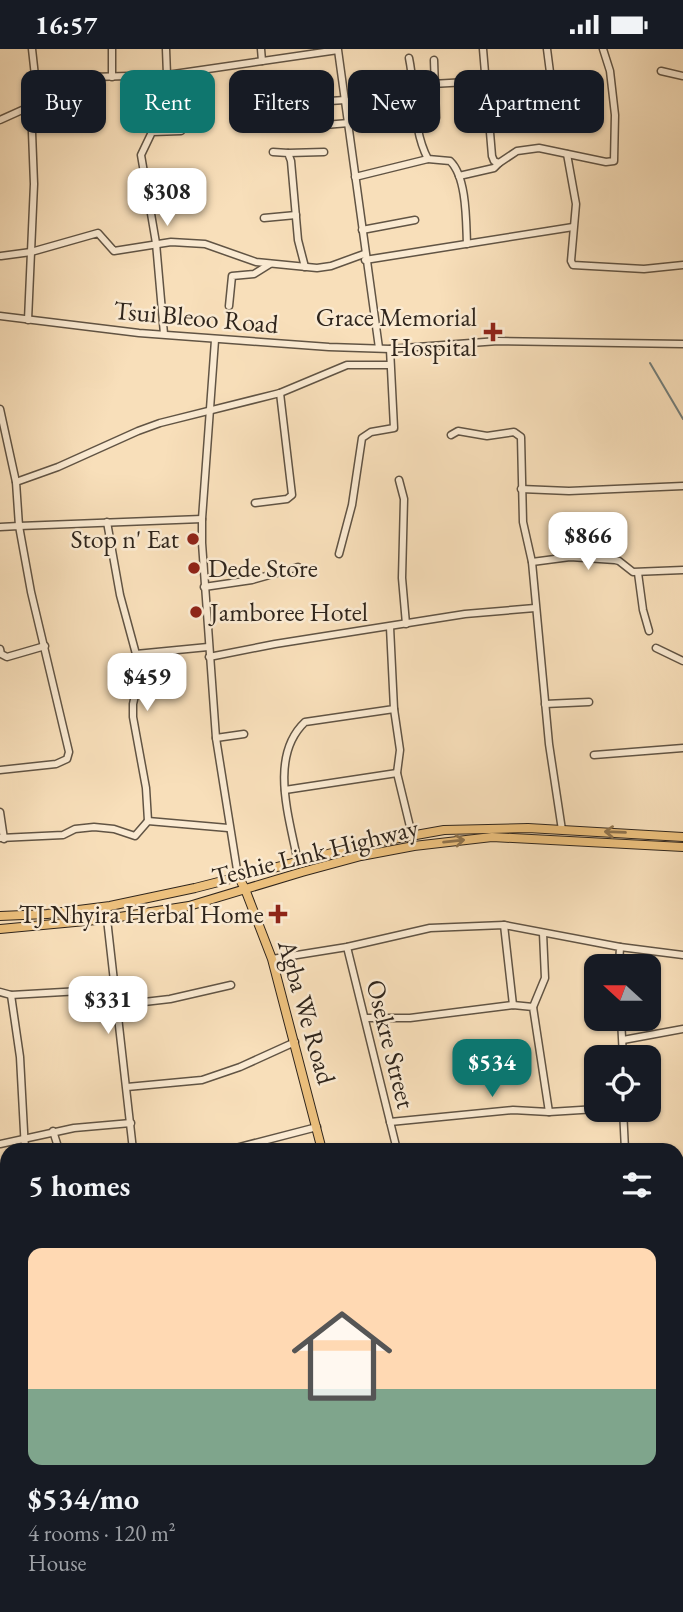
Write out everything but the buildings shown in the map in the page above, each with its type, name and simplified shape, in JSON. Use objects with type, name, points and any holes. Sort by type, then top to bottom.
[{"type":"main road","name":"Teshie Link Highway","points":[[0,916],[47,914],[110,906],[412,835],[484,828],[683,837]]},
{"type":"main road","name":"Teshie Link Highway","points":[[0,929],[107,919],[189,906],[361,856],[414,846],[492,837],[683,847]]},
{"type":"main road","name":"Agba We Road","points":[[237,876],[245,889],[272,959],[321,1143]]},
{"type":"street","points":[[32,49],[34,70]]},
{"type":"street","points":[[112,49],[112,77]]},
{"type":"street","points":[[166,49],[167,70]]},
{"type":"street","points":[[261,49],[262,61]]},
{"type":"street","points":[[483,49],[484,70]]},
{"type":"street","points":[[547,49],[550,70]]},
{"type":"street","points":[[459,176],[494,168],[513,152],[534,148],[612,162],[616,158],[610,71],[603,49]]},
{"type":"street","points":[[201,70],[338,50],[348,117]]},
{"type":"street","points":[[409,58],[411,70]]},
{"type":"street","points":[[434,60],[434,70]]},
{"type":"street","points":[[662,71],[683,76]]},
{"type":"street","points":[[106,77],[120,77]]},
{"type":"street","points":[[334,101],[345,100]]},
{"type":"street","points":[[0,120],[21,111]]},
{"type":"street","points":[[28,320],[34,184],[32,133]]},
{"type":"street","points":[[152,133],[141,155],[156,243],[164,334]]},
{"type":"street","points":[[350,133],[379,348]]},
{"type":"street","points":[[418,133],[428,159]]},
{"type":"street","points":[[490,133],[492,156],[494,161],[499,163]]},
{"type":"street","points":[[273,152],[324,152]]},
{"type":"street","points":[[288,153],[293,174],[298,240],[305,267]]},
{"type":"street","points":[[567,154],[576,204],[571,261],[573,265],[644,269],[683,265]]},
{"type":"street","points":[[355,177],[428,159],[450,161],[456,166],[459,176],[465,209],[467,244]]},
{"type":"street","points":[[264,218],[296,215]]},
{"type":"street","points":[[362,230],[415,221]]},
{"type":"street","points":[[1,256],[31,253],[94,233],[102,235],[114,251],[156,243],[205,244],[252,261],[305,267],[331,266],[365,257],[573,227]]},
{"type":"street","points":[[229,306],[232,276],[254,274],[270,264]]},
{"type":"street","name":"Tsui Bleoo Road","points":[[0,316],[215,340],[390,349],[509,341],[683,344]]},
{"type":"street","points":[[215,340],[202,519],[204,587],[216,738],[237,876]]},
{"type":"street","points":[[339,554],[352,505],[362,438],[371,432],[394,428],[390,349]]},
{"type":"street","points":[[16,482],[58,467],[138,431],[281,393],[347,365],[389,365]]},
{"type":"street","points":[[255,503],[287,499],[292,495],[281,393]]},
{"type":"street","points":[[0,409],[3,437],[16,482],[19,526],[31,592],[69,752],[67,759],[56,764],[0,770]]},
{"type":"street","points":[[451,435],[458,431],[483,435],[514,432],[521,437],[523,523],[532,562],[545,704],[562,830]]},
{"type":"street","points":[[399,481],[404,499],[402,578],[406,624]]},
{"type":"street","points":[[522,489],[569,491],[681,487]]},
{"type":"street","points":[[0,527],[202,519]]},
{"type":"street","points":[[0,812],[2,838],[63,835],[75,828],[94,827],[114,829],[135,836],[148,821],[146,788],[132,704],[138,682],[136,654],[120,596],[107,523]]},
{"type":"street","points":[[532,562],[570,557],[615,560],[622,562],[628,570],[638,573],[683,570]]},
{"type":"street","points":[[204,587],[252,580],[298,567]]},
{"type":"street","points":[[638,573],[649,631]]},
{"type":"street","points":[[209,657],[465,614],[535,608]]},
{"type":"street","points":[[390,627],[394,709],[400,750],[397,773],[412,835]]},
{"type":"street","points":[[0,649],[1,654],[7,657],[45,646]]},
{"type":"street","points":[[136,654],[208,647]]},
{"type":"street","points":[[656,648],[683,661]]},
{"type":"street","points":[[545,704],[589,702]]},
{"type":"street","points":[[298,863],[285,790],[285,754],[290,740],[305,722],[394,709]]},
{"type":"street","points":[[216,738],[244,734]]},
{"type":"street","points":[[594,755],[683,748]]},
{"type":"street","points":[[285,790],[397,773]]},
{"type":"street","points":[[148,821],[228,828]]},
{"type":"street","points":[[107,919],[132,1143]]},
{"type":"street","points":[[272,959],[347,947],[430,928],[504,925],[620,947],[683,955]]},
{"type":"street","points":[[504,925],[513,1006]]},
{"type":"street","points":[[543,933],[545,978],[533,1007],[549,1112]]},
{"type":"street","name":"Osekre Street","points":[[347,947],[395,1143]]},
{"type":"street","points":[[620,947],[620,954]]},
{"type":"street","points":[[118,1005],[170,999],[231,985]]},
{"type":"street","points":[[0,992],[11,995],[116,989]]},
{"type":"street","points":[[11,995],[20,1056],[24,1143]]},
{"type":"street","points":[[365,1018],[410,1018],[513,1006],[533,1007]]},
{"type":"street","points":[[623,1040],[683,1029]]},
{"type":"street","points":[[622,1031],[623,1045]]},
{"type":"street","points":[[127,1087],[202,1080],[240,1067],[295,1042]]},
{"type":"street","points":[[390,1122],[513,1110],[584,1110]]},
{"type":"street","points":[[624,1122],[625,1143]]},
{"type":"street","points":[[4,1143],[54,1131],[131,1123]]},
{"type":"street","points":[[255,1143],[317,1126]]},
{"type":"street","points":[[54,1131],[57,1143]]},
{"type":"street","points":[[0,1474],[0,1480]]},
{"type":"waterway","points":[[650,363],[683,419]]},
{"type":"place","name":"Grace Memorial Hospital","points":[[493,332]]},
{"type":"place","name":"Stop n' Eat","points":[[193,539]]},
{"type":"place","name":"Dede Store","points":[[194,568]]},
{"type":"place","name":"Jamboree Hotel","points":[[196,612]]},
{"type":"place","name":"TJ Nhyira Herbal Home","points":[[278,914]]}]
